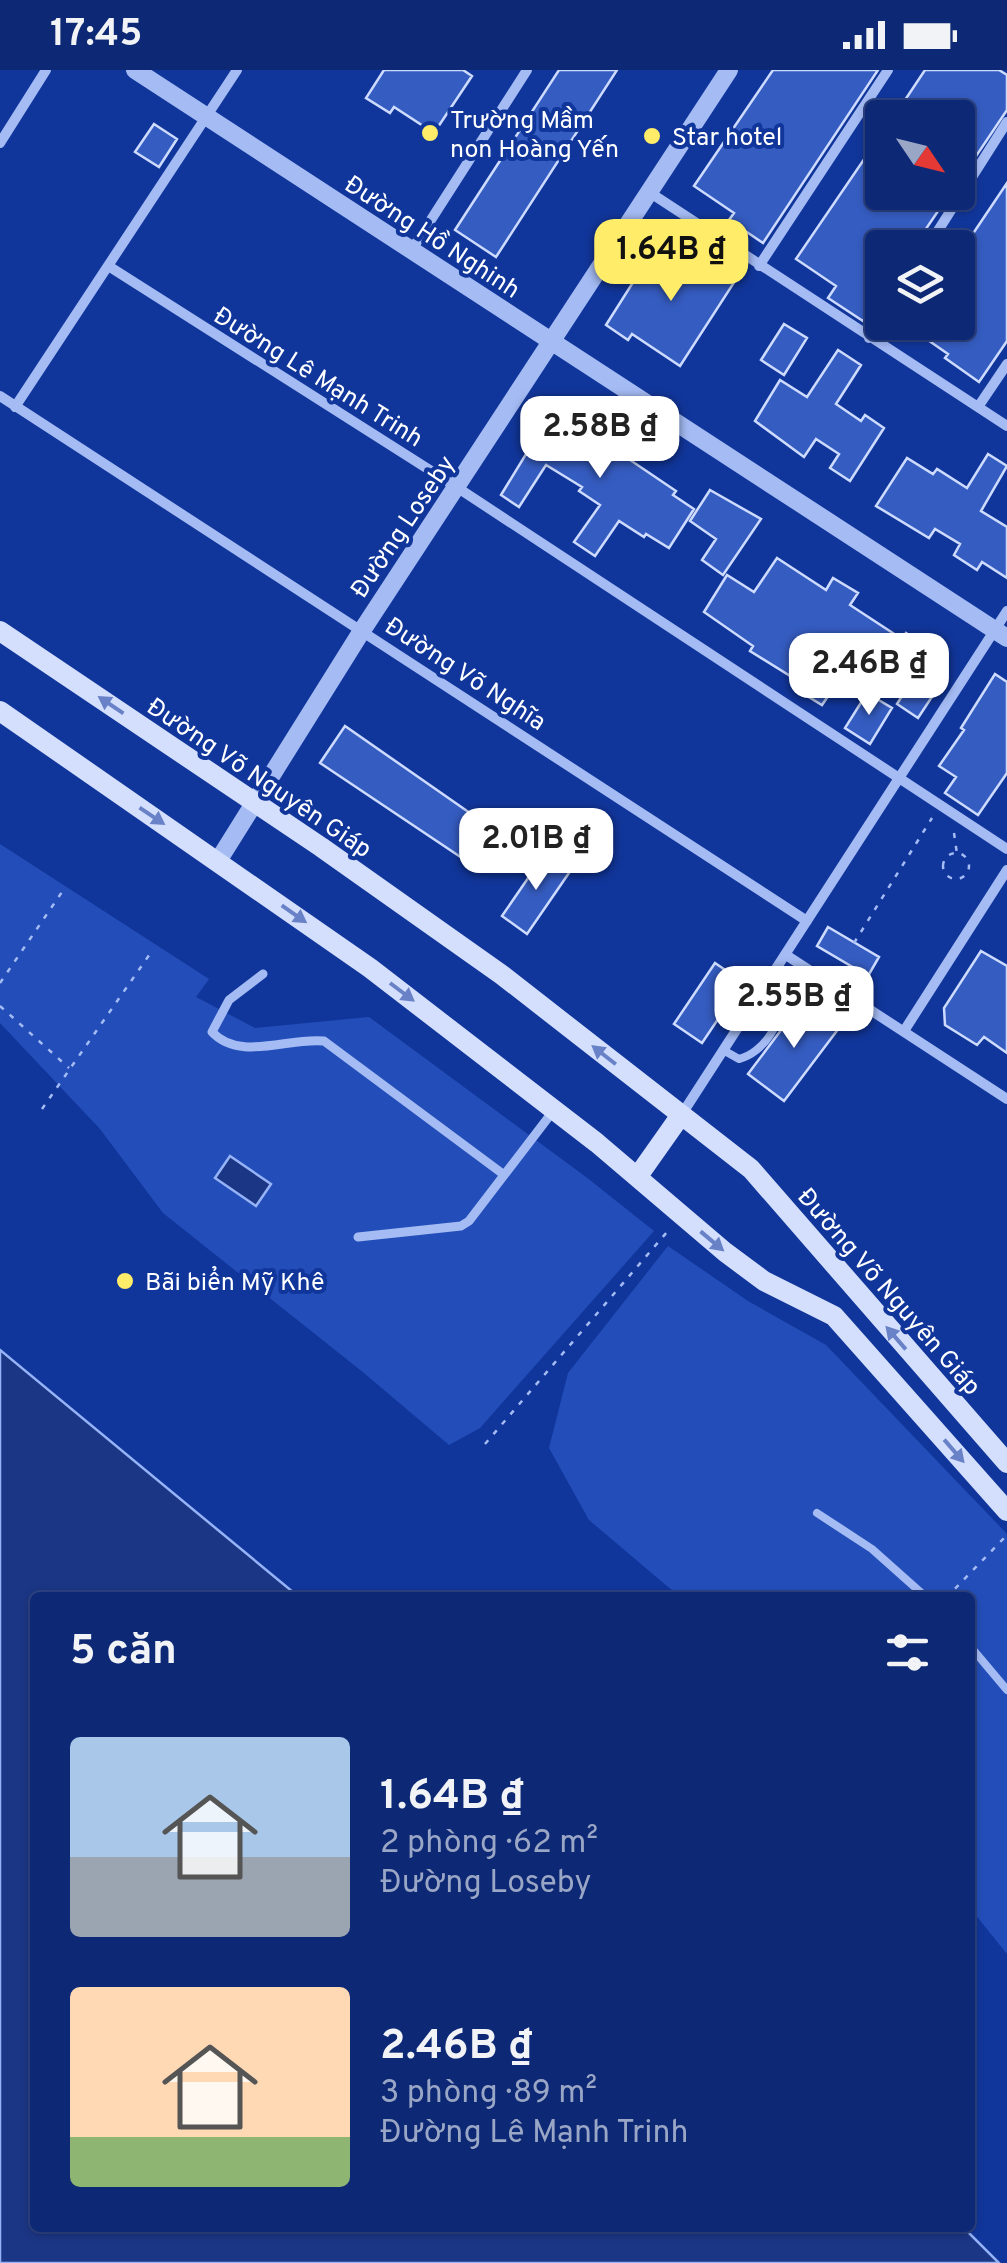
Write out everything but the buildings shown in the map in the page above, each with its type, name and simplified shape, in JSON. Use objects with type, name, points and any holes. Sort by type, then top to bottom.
[{"type":"main road","name":"Đường Võ Nguyên Giáp","points":[[0,631],[255,802],[502,976],[751,1169],[1007,1463]]},
{"type":"main road","points":[[0,712],[370,968],[638,1176],[714,1244],[752,1271],[834,1316],[1007,1511]]},
{"type":"main road","points":[[638,1176],[681,1115]]},
{"type":"street","points":[[0,143],[46,70]]},
{"type":"street","name":"Đường Hồ Nghinh","points":[[134,70],[1001,634]]},
{"type":"street","points":[[15,406],[238,70]]},
{"type":"street","points":[[411,251],[526,70]]},
{"type":"street","name":"Đường Loseby","points":[[218,861],[363,630],[729,70]]},
{"type":"street","points":[[760,266],[888,70]]},
{"type":"street","points":[[938,230],[1007,122]]},
{"type":"street","points":[[649,192],[865,335]]},
{"type":"street","name":"Đường Lê Mạnh Trinh","points":[[110,266],[458,488],[1007,849]]},
{"type":"street","points":[[873,340],[1007,426]]},
{"type":"street","points":[[978,406],[1007,364]]},
{"type":"street","name":"Đường Võ Nghĩa","points":[[0,396],[808,920]]},
{"type":"street","points":[[681,1115],[897,778],[1001,634],[1007,611]]},
{"type":"street","points":[[904,1030],[1007,870]]},
{"type":"street","points":[[786,955],[1007,1098]]},
{"type":"street","points":[[263,974],[229,1000],[212,1032],[222,1042],[243,1047],[324,1042],[503,1174]]},
{"type":"street","points":[[358,1238],[460,1226],[476,1213],[554,1110]]},
{"type":"lane","points":[[724,1050],[739,1059],[752,1056],[767,1038],[781,1007],[778,996],[764,988]]},
{"type":"lane","points":[[817,1514],[872,1549],[920,1592]]},
{"type":"lane","points":[[975,1652],[1007,1690]]},
{"type":"path","points":[[854,943],[932,818]]},
{"type":"path","points":[[954,831],[957,854]]},
{"type":"path","points":[[957,854],[969,864],[964,876],[956,879],[946,873],[944,866],[946,858],[957,854]]},
{"type":"path","points":[[0,984],[62,892]]},
{"type":"path","points":[[42,1108],[152,951]]},
{"type":"path","points":[[0,1006],[70,1069]]},
{"type":"path","points":[[485,1444],[667,1232]]},
{"type":"path","points":[[952,1592],[1007,1535]]},
{"type":"shaded area","points":[[0,844],[209,979],[196,997],[255,1028],[369,1017],[654,1231],[480,1428],[449,1445],[163,1213],[100,1129],[0,1023]]},
{"type":"shaded area","points":[[230,1156],[271,1184],[256,1206],[215,1178]]},
{"type":"shaded area","points":[[668,1246],[748,1301],[826,1345],[1007,1534],[1007,1954],[975,1914],[975,1592],[674,1592],[589,1520],[549,1448],[568,1373]]},
{"type":"shaded area","points":[[0,1350],[293,1592],[30,1592],[30,2232],[968,2232],[999,2263],[0,2263]]},
{"type":"place","name":"Trường Mầm non Hoàng Yến","points":[[430,133]]},
{"type":"place","name":"Star hotel","points":[[652,136]]},
{"type":"place","name":"Bãi biển Mỹ Khê","points":[[125,1281]]}]
